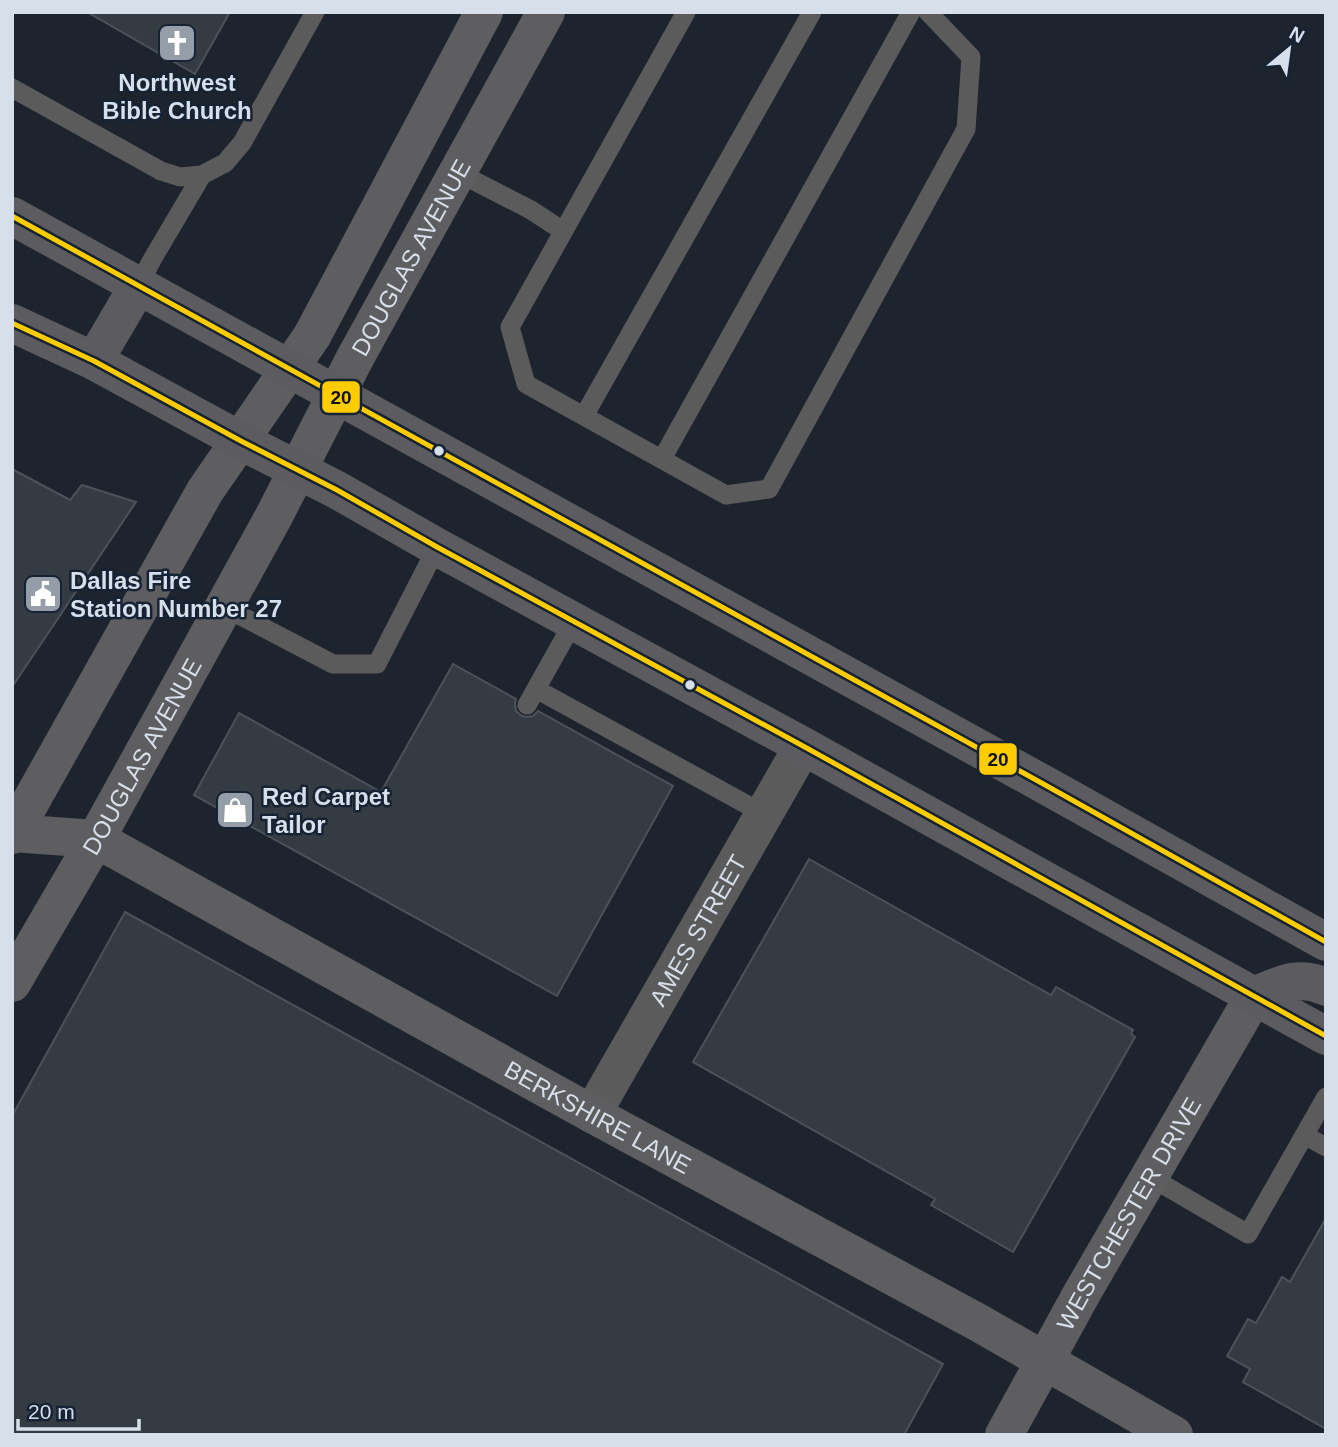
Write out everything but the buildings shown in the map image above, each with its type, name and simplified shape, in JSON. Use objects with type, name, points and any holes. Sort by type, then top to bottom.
[{"type":"main road","points":[[12,216],[1326,942]]},
{"type":"main road","points":[[94,361],[138,286]]},
{"type":"main road","points":[[12,323],[94,361],[337,490],[1326,1036]]},
{"type":"main road","points":[[1254,996],[1285,983],[1304,980],[1326,987]]},
{"type":"street","name":"DOUGLAS AVENUE","points":[[13,834],[205,492],[290,370],[322,318],[484,12]]},
{"type":"street","name":"DOUGLAS AVENUE","points":[[12,983],[96,839],[224,607],[298,471],[355,358],[546,12]]},
{"type":"street","name":"AMES STREET","points":[[592,1114],[803,746]]},
{"type":"street","name":"BERKSHIRE LANE","points":[[13,834],[96,839],[592,1114],[1046,1360],[1174,1435]]},
{"type":"street","name":"WESTCHESTER DRIVE","points":[[1004,1435],[1082,1293],[1254,996]]},
{"type":"lane","points":[[12,88],[161,172],[180,177],[202,175],[225,163],[242,143],[315,12]]},
{"type":"lane","points":[[686,12],[510,327],[526,384],[726,495],[769,489],[966,130],[971,57],[928,12]]},
{"type":"lane","points":[[584,416],[812,12]]},
{"type":"lane","points":[[662,459],[911,12]]},
{"type":"lane","points":[[457,172],[531,210],[564,231]]},
{"type":"lane","points":[[138,286],[202,175]]},
{"type":"lane","points":[[224,607],[333,664],[377,664],[438,547]]},
{"type":"lane","points":[[574,621],[532,697],[764,814]]},
{"type":"lane","points":[[1150,1177],[1248,1234],[1326,1097]]},
{"type":"lane","points":[[1304,1135],[1326,1147]]},
{"type":"transit line","name":"20","points":[[12,216],[1326,942]]},
{"type":"transit line","name":"20","points":[[12,323],[94,361],[337,490],[1326,1036]]},
{"type":"place","name":"Northwest Bible Church","points":[[177,43]]},
{"type":"place","name":"Dallas Fire Station Number 27","points":[[43,594]]},
{"type":"place","name":"Red Carpet Tailor","points":[[235,810]]}]
